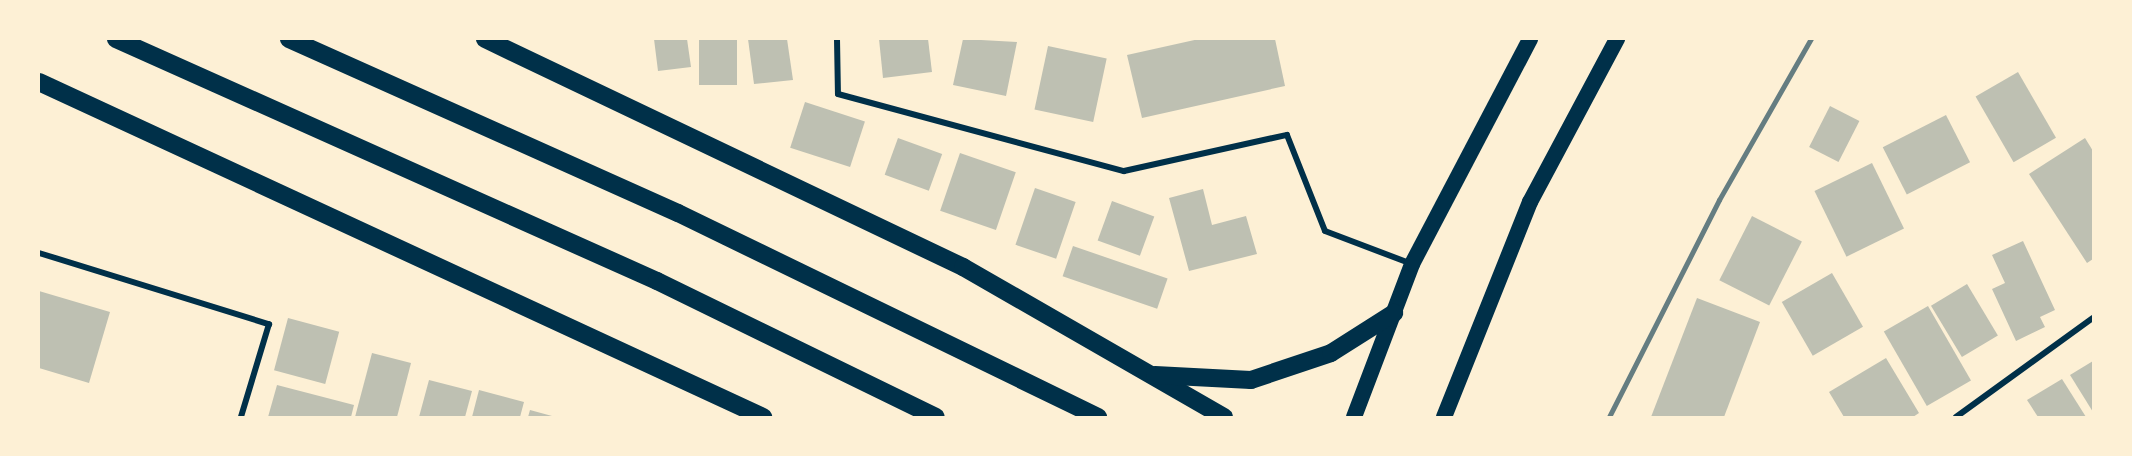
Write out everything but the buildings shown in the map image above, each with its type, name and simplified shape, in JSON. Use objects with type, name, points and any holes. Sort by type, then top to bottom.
[{"type":"highway","points":[[116,39],[657,281],[936,417]]},
{"type":"highway","points":[[289,39],[678,213],[1098,417]]},
{"type":"highway","points":[[485,39],[963,267],[1224,417]]},
{"type":"highway","points":[[1354,417],[1412,264],[1530,39]]},
{"type":"highway","points":[[1444,417],[1530,202],[1617,39]]},
{"type":"highway","points":[[39,82],[763,417]]},
{"type":"highway","points":[[1150,375],[1251,380],[1331,353],[1394,313]]},
{"type":"street","points":[[837,39],[838,94],[1124,171],[1287,135],[1325,231],[1412,264]]},
{"type":"street","points":[[39,253],[268,324],[242,417]]},
{"type":"street","points":[[1956,417],[2093,318]]},
{"type":"railway","points":[[1609,417],[1719,200],[1811,39]]}]
